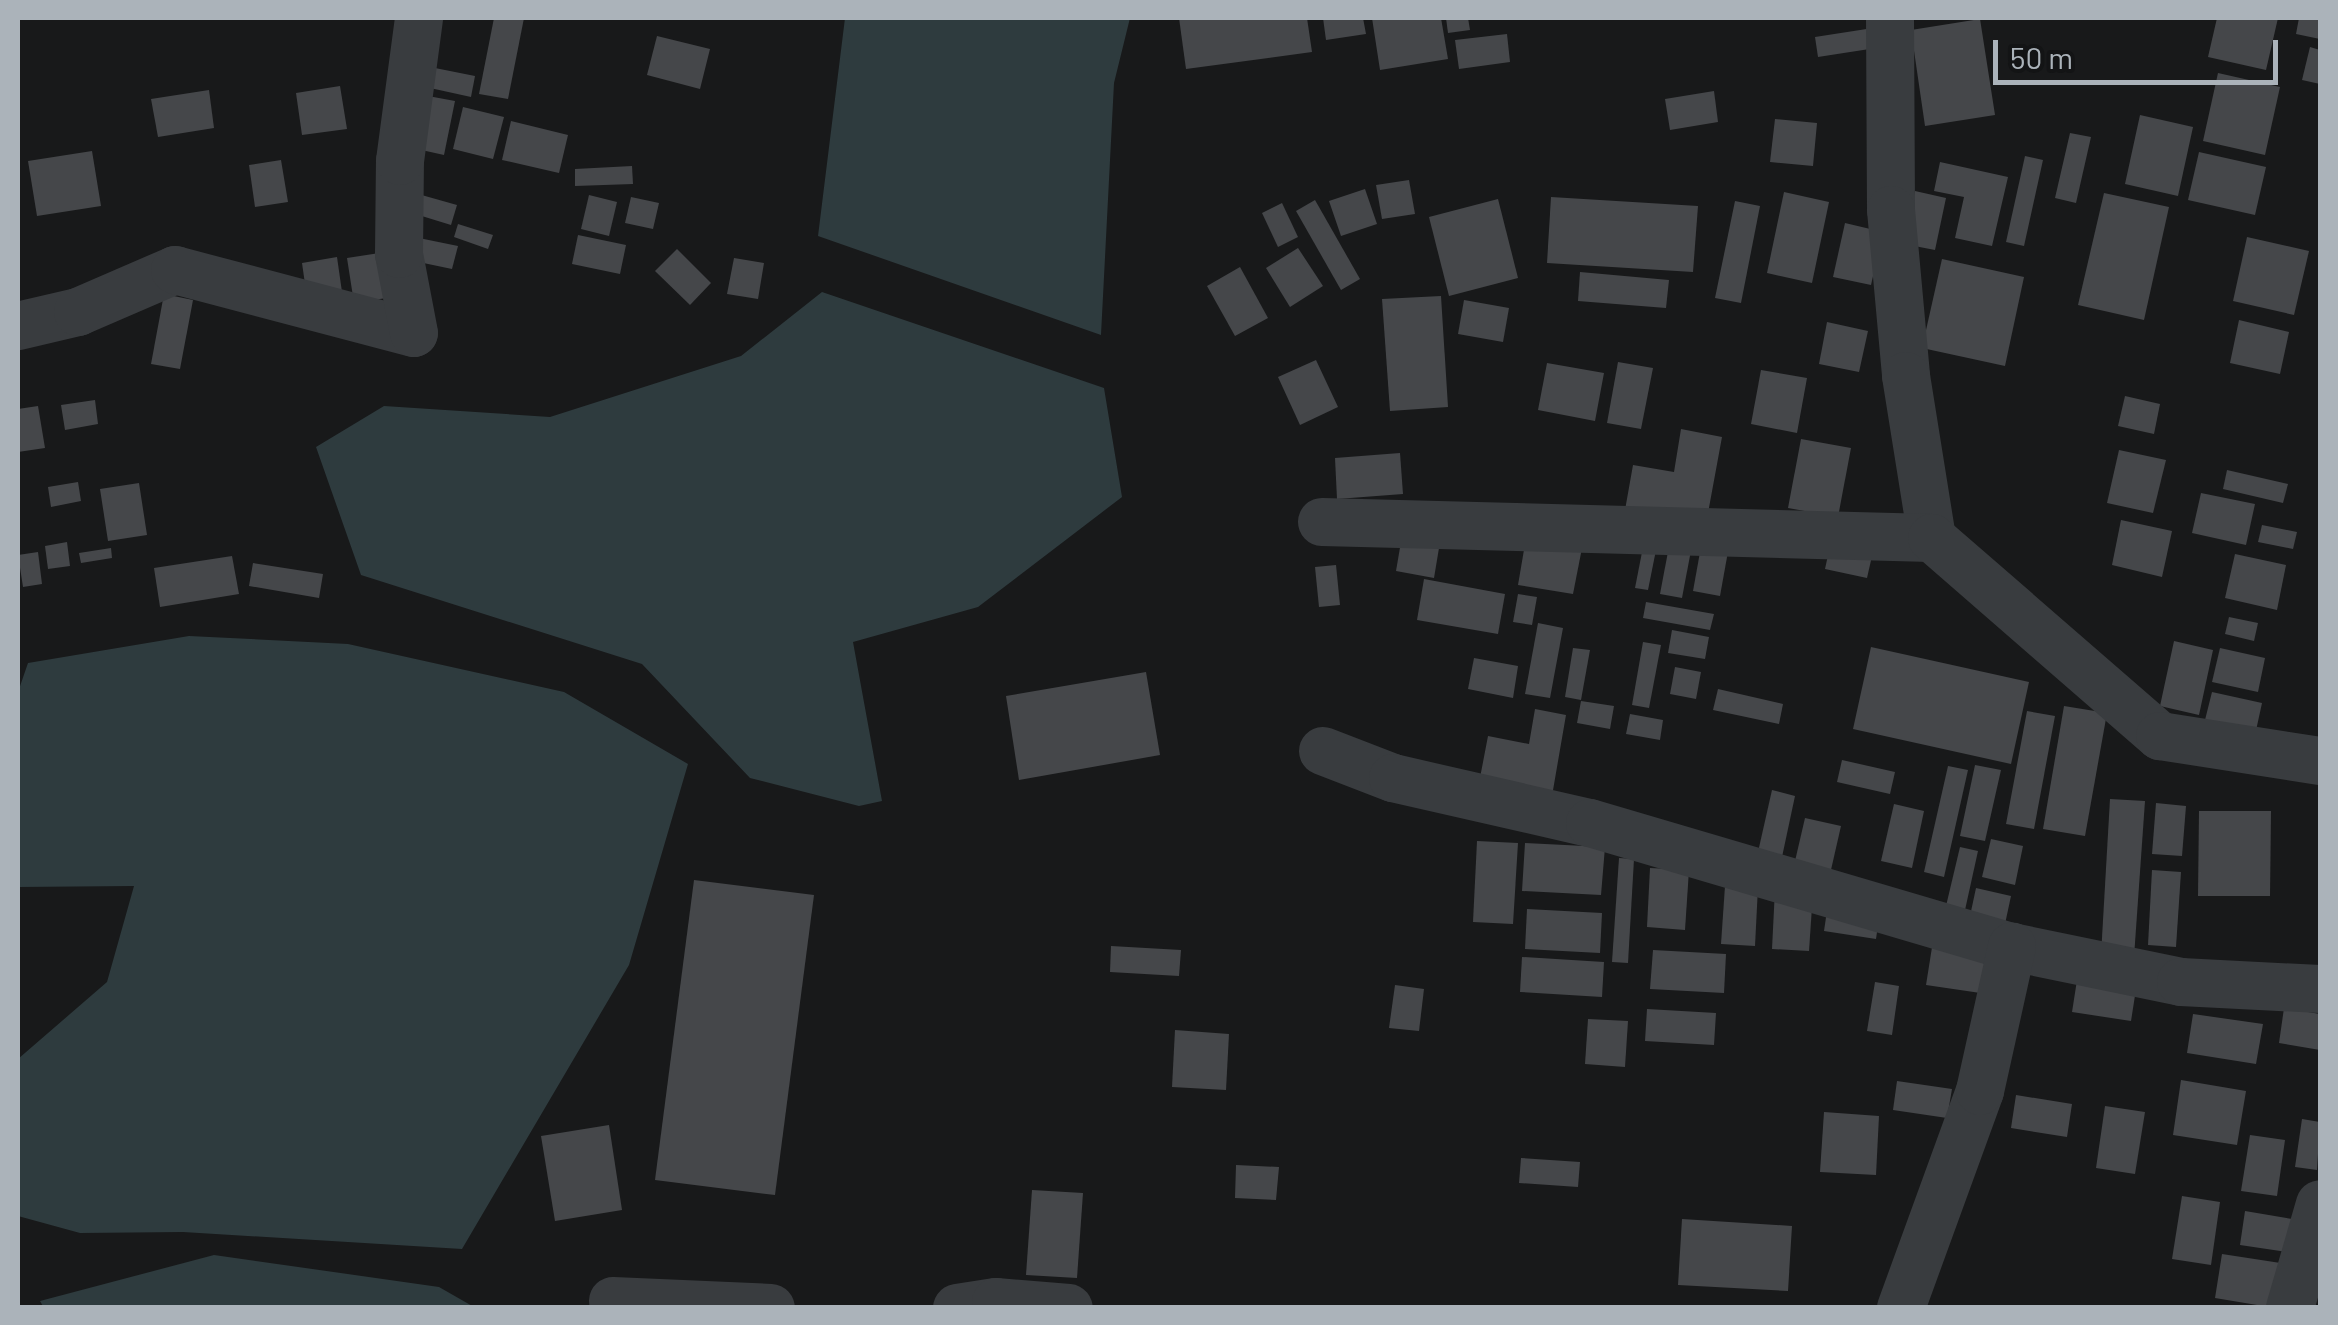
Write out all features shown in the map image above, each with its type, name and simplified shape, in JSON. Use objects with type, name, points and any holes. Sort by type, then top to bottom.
[{"type":"street","points":[[18,326],[78,312],[175,270],[414,333],[399,254],[400,162],[419,18]]},
{"type":"street","points":[[1890,18],[1891,210],[1906,376],[1932,538]]},
{"type":"street","points":[[1322,522],[1932,538],[2160,736],[2320,762]]},
{"type":"street","points":[[1323,750],[1393,778],[1590,823],[2012,947],[2180,982],[2320,989]]},
{"type":"street","points":[[1902,1308],[1980,1091],[2012,947]]},
{"type":"street","points":[[2290,1308],[2320,1204]]},
{"type":"street","points":[[613,1302],[771,1308]]},
{"type":"street","points":[[956,1308],[996,1302],[1069,1308]]},
{"type":"shaded area","points":[[845,18],[1130,18],[1114,83],[1101,335],[818,236]]},
{"type":"shaded area","points":[[822,292],[1104,388],[1122,497],[978,607],[853,642],[882,801],[859,806],[750,778],[642,664],[361,575],[316,447],[384,406],[550,417],[741,356]]},
{"type":"shaded area","points":[[189,636],[348,644],[564,692],[688,764],[629,965],[462,1249],[183,1232],[80,1233],[18,1216],[18,1059],[107,982],[134,886],[18,887],[18,692],[28,663]]},
{"type":"shaded area","points":[[214,1255],[439,1287],[474,1307],[44,1308],[40,1301]]},
{"type":"building","points":[[494,18],[524,18],[508,99],[479,94]]},
{"type":"building","points":[[1179,18],[1307,18],[1312,52],[1186,69]]},
{"type":"building","points":[[1323,18],[1363,18],[1366,34],[1326,40]]},
{"type":"building","points":[[1372,18],[1441,18],[1448,59],[1380,70]]},
{"type":"building","points":[[1446,18],[1468,18],[1470,30],[1448,33]]},
{"type":"building","points":[[2217,18],[2278,18],[2266,70],[2208,57]]},
{"type":"building","points":[[2299,18],[2320,18],[2320,39],[2296,34]]},
{"type":"building","points":[[1980,19],[1995,115],[1925,126],[1911,30]]},
{"type":"building","points":[[1873,28],[1876,48],[1818,57],[1815,37]]},
{"type":"building","points":[[1507,34],[1510,62],[1459,69],[1455,40]]},
{"type":"building","points":[[657,36],[710,49],[700,89],[647,75]]},
{"type":"building","points":[[2310,47],[2320,50],[2320,84],[2302,80]]},
{"type":"building","points":[[425,66],[475,76],[471,97],[421,86]]},
{"type":"building","points":[[2218,73],[2280,87],[2265,155],[2203,141]]},
{"type":"building","points":[[340,86],[347,129],[302,135],[296,93]]},
{"type":"building","points":[[209,90],[214,128],[158,137],[151,99]]},
{"type":"building","points":[[1714,91],[1718,122],[1670,130],[1665,99]]},
{"type":"building","points":[[428,96],[455,101],[444,155],[417,149]]},
{"type":"building","points":[[463,107],[504,117],[493,159],[453,149]]},
{"type":"building","points":[[2140,115],[2193,127],[2178,196],[2125,184]]},
{"type":"building","points":[[1775,119],[1817,123],[1813,166],[1770,162]]},
{"type":"building","points":[[511,121],[568,135],[559,173],[502,160]]},
{"type":"building","points":[[2070,133],[2091,137],[2076,203],[2055,198]]},
{"type":"building","points":[[92,151],[101,206],[37,216],[28,161]]},
{"type":"building","points":[[2199,152],[2266,167],[2255,215],[2188,200]]},
{"type":"building","points":[[2025,156],[2043,160],[2024,246],[2006,242]]},
{"type":"building","points":[[281,160],[288,202],[255,207],[249,165]]},
{"type":"building","points":[[1940,162],[2008,177],[1992,246],[1955,238],[1964,197],[1934,191]]},
{"type":"building","points":[[632,166],[633,184],[575,186],[575,169]]},
{"type":"building","points":[[1409,180],[1415,214],[1382,219],[1376,185]]},
{"type":"building","points":[[1365,189],[1377,224],[1341,236],[1329,201]]},
{"type":"building","points":[[1915,191],[1946,198],[1935,250],[1904,244]]},
{"type":"building","points":[[1784,192],[1829,202],[1812,283],[1767,273]]},
{"type":"building","points":[[2104,193],[2169,207],[2144,320],[2078,305]]},
{"type":"building","points":[[418,194],[457,205],[451,225],[412,213]]},
{"type":"building","points":[[589,195],[617,202],[609,236],[581,229]]},
{"type":"building","points":[[631,197],[659,203],[653,229],[625,223]]},
{"type":"building","points":[[1551,197],[1698,206],[1693,272],[1547,263]]},
{"type":"building","points":[[1498,199],[1518,278],[1449,296],[1429,217]]},
{"type":"building","points":[[1315,200],[1360,279],[1341,290],[1296,211]]},
{"type":"building","points":[[1735,201],[1760,206],[1741,303],[1715,298]]},
{"type":"building","points":[[1282,203],[1298,237],[1278,247],[1262,213]]},
{"type":"building","points":[[1845,223],[1883,232],[1871,285],[1833,277]]},
{"type":"building","points":[[458,224],[493,235],[488,249],[454,237]]},
{"type":"building","points":[[578,235],[626,245],[620,274],[572,264]]},
{"type":"building","points":[[414,237],[458,246],[452,269],[409,260]]},
{"type":"building","points":[[2247,237],[2309,251],[2294,315],[2233,301]]},
{"type":"building","points":[[1298,248],[1323,286],[1290,307],[1266,268]]},
{"type":"building","points":[[677,249],[711,283],[690,305],[655,271]]},
{"type":"building","points":[[386,252],[393,297],[354,303],[347,258]]},
{"type":"building","points":[[337,257],[342,292],[307,298],[302,263]]},
{"type":"building","points":[[734,258],[764,263],[758,299],[727,294]]},
{"type":"building","points":[[1942,259],[2024,277],[2005,366],[1922,348]]},
{"type":"building","points":[[1240,267],[1268,318],[1235,336],[1207,286]]},
{"type":"building","points":[[1580,272],[1669,280],[1666,308],[1578,301]]},
{"type":"building","points":[[164,294],[193,300],[180,369],[151,364]]},
{"type":"building","points":[[1441,296],[1448,407],[1390,411],[1382,299]]},
{"type":"building","points":[[1464,300],[1509,308],[1503,342],[1458,334]]},
{"type":"building","points":[[2239,320],[2289,332],[2280,374],[2230,363]]},
{"type":"building","points":[[1827,322],[1868,331],[1859,372],[1819,364]]},
{"type":"building","points":[[1316,360],[1338,407],[1300,425],[1278,377]]},
{"type":"building","points":[[1618,362],[1653,368],[1641,429],[1607,423]]},
{"type":"building","points":[[1547,363],[1604,373],[1595,421],[1538,410]]},
{"type":"building","points":[[1761,370],[1807,378],[1797,433],[1751,424]]},
{"type":"building","points":[[2125,396],[2160,404],[2154,434],[2118,426]]},
{"type":"building","points":[[95,400],[98,424],[65,430],[61,405]]},
{"type":"building","points":[[38,406],[45,448],[18,452],[18,409]]},
{"type":"building","points":[[1681,429],[1722,437],[1706,524],[1625,510],[1633,465],[1674,472]]},
{"type":"building","points":[[1801,439],[1851,448],[1838,517],[1788,508]]},
{"type":"building","points":[[2119,450],[2166,460],[2153,513],[2107,503]]},
{"type":"building","points":[[1400,453],[1403,494],[1337,499],[1335,458]]},
{"type":"building","points":[[2227,470],[2288,484],[2283,503],[2223,489]]},
{"type":"building","points":[[78,482],[81,501],[51,507],[48,487]]},
{"type":"building","points":[[139,483],[147,535],[108,541],[100,489]]},
{"type":"building","points":[[2201,493],[2255,504],[2246,545],[2192,533]]},
{"type":"building","points":[[2121,520],[2172,531],[2162,577],[2112,565]]},
{"type":"building","points":[[2262,525],[2297,532],[2293,549],[2258,542]]},
{"type":"building","points":[[1403,530],[1441,536],[1434,578],[1396,571]]},
{"type":"building","points":[[1526,538],[1582,548],[1573,594],[1518,585]]},
{"type":"building","points":[[1670,541],[1692,545],[1682,598],[1660,594]]},
{"type":"building","points":[[1702,541],[1729,546],[1720,596],[1693,591]]},
{"type":"building","points":[[67,542],[70,566],[48,569],[45,546]]},
{"type":"building","points":[[1830,546],[1872,556],[1867,578],[1825,569]]},
{"type":"building","points":[[1643,547],[1656,550],[1648,590],[1635,588]]},
{"type":"building","points":[[111,548],[112,558],[81,563],[79,553]]},
{"type":"building","points":[[38,552],[42,584],[23,587],[18,555]]},
{"type":"building","points":[[2235,554],[2286,565],[2277,610],[2225,598]]},
{"type":"building","points":[[232,556],[239,594],[160,607],[154,568]]},
{"type":"building","points":[[253,563],[323,574],[319,598],[249,586]]},
{"type":"building","points":[[1336,565],[1340,605],[1319,607],[1315,567]]},
{"type":"building","points":[[1424,579],[1505,594],[1498,634],[1417,620]]},
{"type":"building","points":[[1518,594],[1537,597],[1532,625],[1513,622]]},
{"type":"building","points":[[1646,602],[1714,614],[1710,630],[1643,618]]},
{"type":"building","points":[[2229,617],[2258,623],[2254,641],[2225,634]]},
{"type":"building","points":[[1538,623],[1563,628],[1550,698],[1525,694]]},
{"type":"building","points":[[1672,630],[1709,637],[1705,659],[1668,653]]},
{"type":"building","points":[[2174,641],[2213,650],[2199,715],[2160,706]]},
{"type":"building","points":[[1643,642],[1661,645],[1649,708],[1632,705]]},
{"type":"building","points":[[1871,647],[2029,682],[2011,764],[1853,729]]},
{"type":"building","points":[[1573,648],[1590,650],[1581,700],[1565,697]]},
{"type":"building","points":[[2220,648],[2265,658],[2258,692],[2212,682]]},
{"type":"building","points":[[1474,658],[1518,666],[1513,698],[1468,689]]},
{"type":"building","points":[[1675,667],[1701,672],[1696,699],[1670,694]]},
{"type":"building","points":[[1146,672],[1160,755],[1019,780],[1006,696]]},
{"type":"building","points":[[1718,689],[1783,704],[1779,724],[1713,710]]},
{"type":"building","points":[[2212,692],[2262,703],[2255,735],[2204,724]]},
{"type":"building","points":[[1581,701],[1614,706],[1610,729],[1577,723]]},
{"type":"building","points":[[2064,706],[2107,713],[2085,836],[2043,829]]},
{"type":"building","points":[[1535,709],[1566,715],[1552,796],[1479,783],[1488,736],[1529,744]]},
{"type":"building","points":[[2027,711],[2055,716],[2034,829],[2006,824]]},
{"type":"building","points":[[1630,714],[1663,720],[1660,740],[1626,734]]},
{"type":"building","points":[[1842,760],[1895,772],[1890,794],[1837,782]]},
{"type":"building","points":[[1975,765],[2001,770],[1985,841],[1960,836]]},
{"type":"building","points":[[1948,766],[1968,770],[1944,877],[1924,872]]},
{"type":"building","points":[[1772,790],[1795,796],[1782,857],[1758,852]]},
{"type":"building","points":[[2110,799],[2145,801],[2134,957],[2101,955]]},
{"type":"building","points":[[2156,803],[2186,806],[2182,856],[2152,854]]},
{"type":"building","points":[[1894,804],[1924,811],[1912,868],[1881,861]]},
{"type":"building","points":[[2199,811],[2271,811],[2270,896],[2198,896]]},
{"type":"building","points":[[1805,818],[1841,826],[1828,883],[1792,874]]},
{"type":"building","points":[[1991,839],[2023,846],[2015,885],[1982,877]]},
{"type":"building","points":[[1477,841],[1518,843],[1513,924],[1473,922]]},
{"type":"building","points":[[1525,843],[1605,847],[1601,895],[1522,891]]},
{"type":"building","points":[[1960,847],[1978,851],[1965,910],[1946,906]]},
{"type":"building","points":[[1619,858],[1634,859],[1628,963],[1612,962]]},
{"type":"building","points":[[1650,868],[1689,870],[1685,930],[1647,927]]},
{"type":"building","points":[[2152,870],[2181,872],[2176,947],[2148,945]]},
{"type":"building","points":[[694,880],[814,895],[775,1195],[655,1180]]},
{"type":"building","points":[[1725,886],[1758,887],[1755,946],[1721,944]]},
{"type":"building","points":[[1976,888],[2011,896],[2005,924],[1970,916]]},
{"type":"building","points":[[1775,889],[1813,892],[1809,951],[1772,949]]},
{"type":"building","points":[[1828,904],[1880,912],[1876,939],[1824,931]]},
{"type":"building","points":[[1527,909],[1602,913],[1600,953],[1525,949]]},
{"type":"building","points":[[1933,941],[2000,951],[1994,995],[1926,985]]},
{"type":"building","points":[[1111,946],[1181,950],[1179,976],[1110,972]]},
{"type":"building","points":[[1653,950],[1726,954],[1724,993],[1650,989]]},
{"type":"building","points":[[1522,957],[1604,962],[1602,997],[1520,992]]},
{"type":"building","points":[[2077,980],[2136,989],[2131,1021],[2072,1012]]},
{"type":"building","points":[[1875,982],[1899,986],[1892,1035],[1867,1031]]},
{"type":"building","points":[[1395,985],[1424,989],[1419,1031],[1389,1028]]},
{"type":"building","points":[[2284,1008],[2320,1014],[2320,1050],[2279,1043]]},
{"type":"building","points":[[1647,1009],[1716,1013],[1714,1045],[1645,1041]]},
{"type":"building","points":[[2193,1014],[2263,1024],[2256,1064],[2187,1053]]},
{"type":"building","points":[[1588,1019],[1628,1021],[1625,1067],[1585,1064]]},
{"type":"building","points":[[1175,1030],[1229,1034],[1226,1090],[1172,1087]]},
{"type":"building","points":[[2181,1080],[2246,1091],[2237,1145],[2173,1135]]},
{"type":"building","points":[[1897,1081],[1952,1089],[1947,1118],[1893,1110]]},
{"type":"building","points":[[2016,1095],[2072,1104],[2067,1137],[2011,1128]]},
{"type":"building","points":[[2105,1106],[2145,1112],[2135,1174],[2096,1168]]},
{"type":"building","points":[[1824,1112],[1879,1116],[1876,1175],[1820,1172]]},
{"type":"building","points":[[2302,1119],[2320,1122],[2317,1170],[2295,1167]]},
{"type":"building","points":[[609,1125],[622,1210],[555,1221],[541,1136]]},
{"type":"building","points":[[2250,1135],[2285,1140],[2277,1196],[2241,1191]]},
{"type":"building","points":[[1521,1158],[1580,1162],[1578,1187],[1519,1183]]},
{"type":"building","points":[[1236,1165],[1279,1167],[1276,1200],[1235,1198]]},
{"type":"building","points":[[1032,1190],[1083,1193],[1077,1278],[1026,1275]]},
{"type":"building","points":[[2182,1196],[2220,1202],[2211,1265],[2172,1259]]},
{"type":"building","points":[[2245,1211],[2292,1219],[2287,1252],[2240,1245]]},
{"type":"building","points":[[1682,1219],[1792,1226],[1788,1291],[1678,1285]]},
{"type":"building","points":[[2222,1254],[2287,1264],[2275,1308],[2215,1298]]}]
